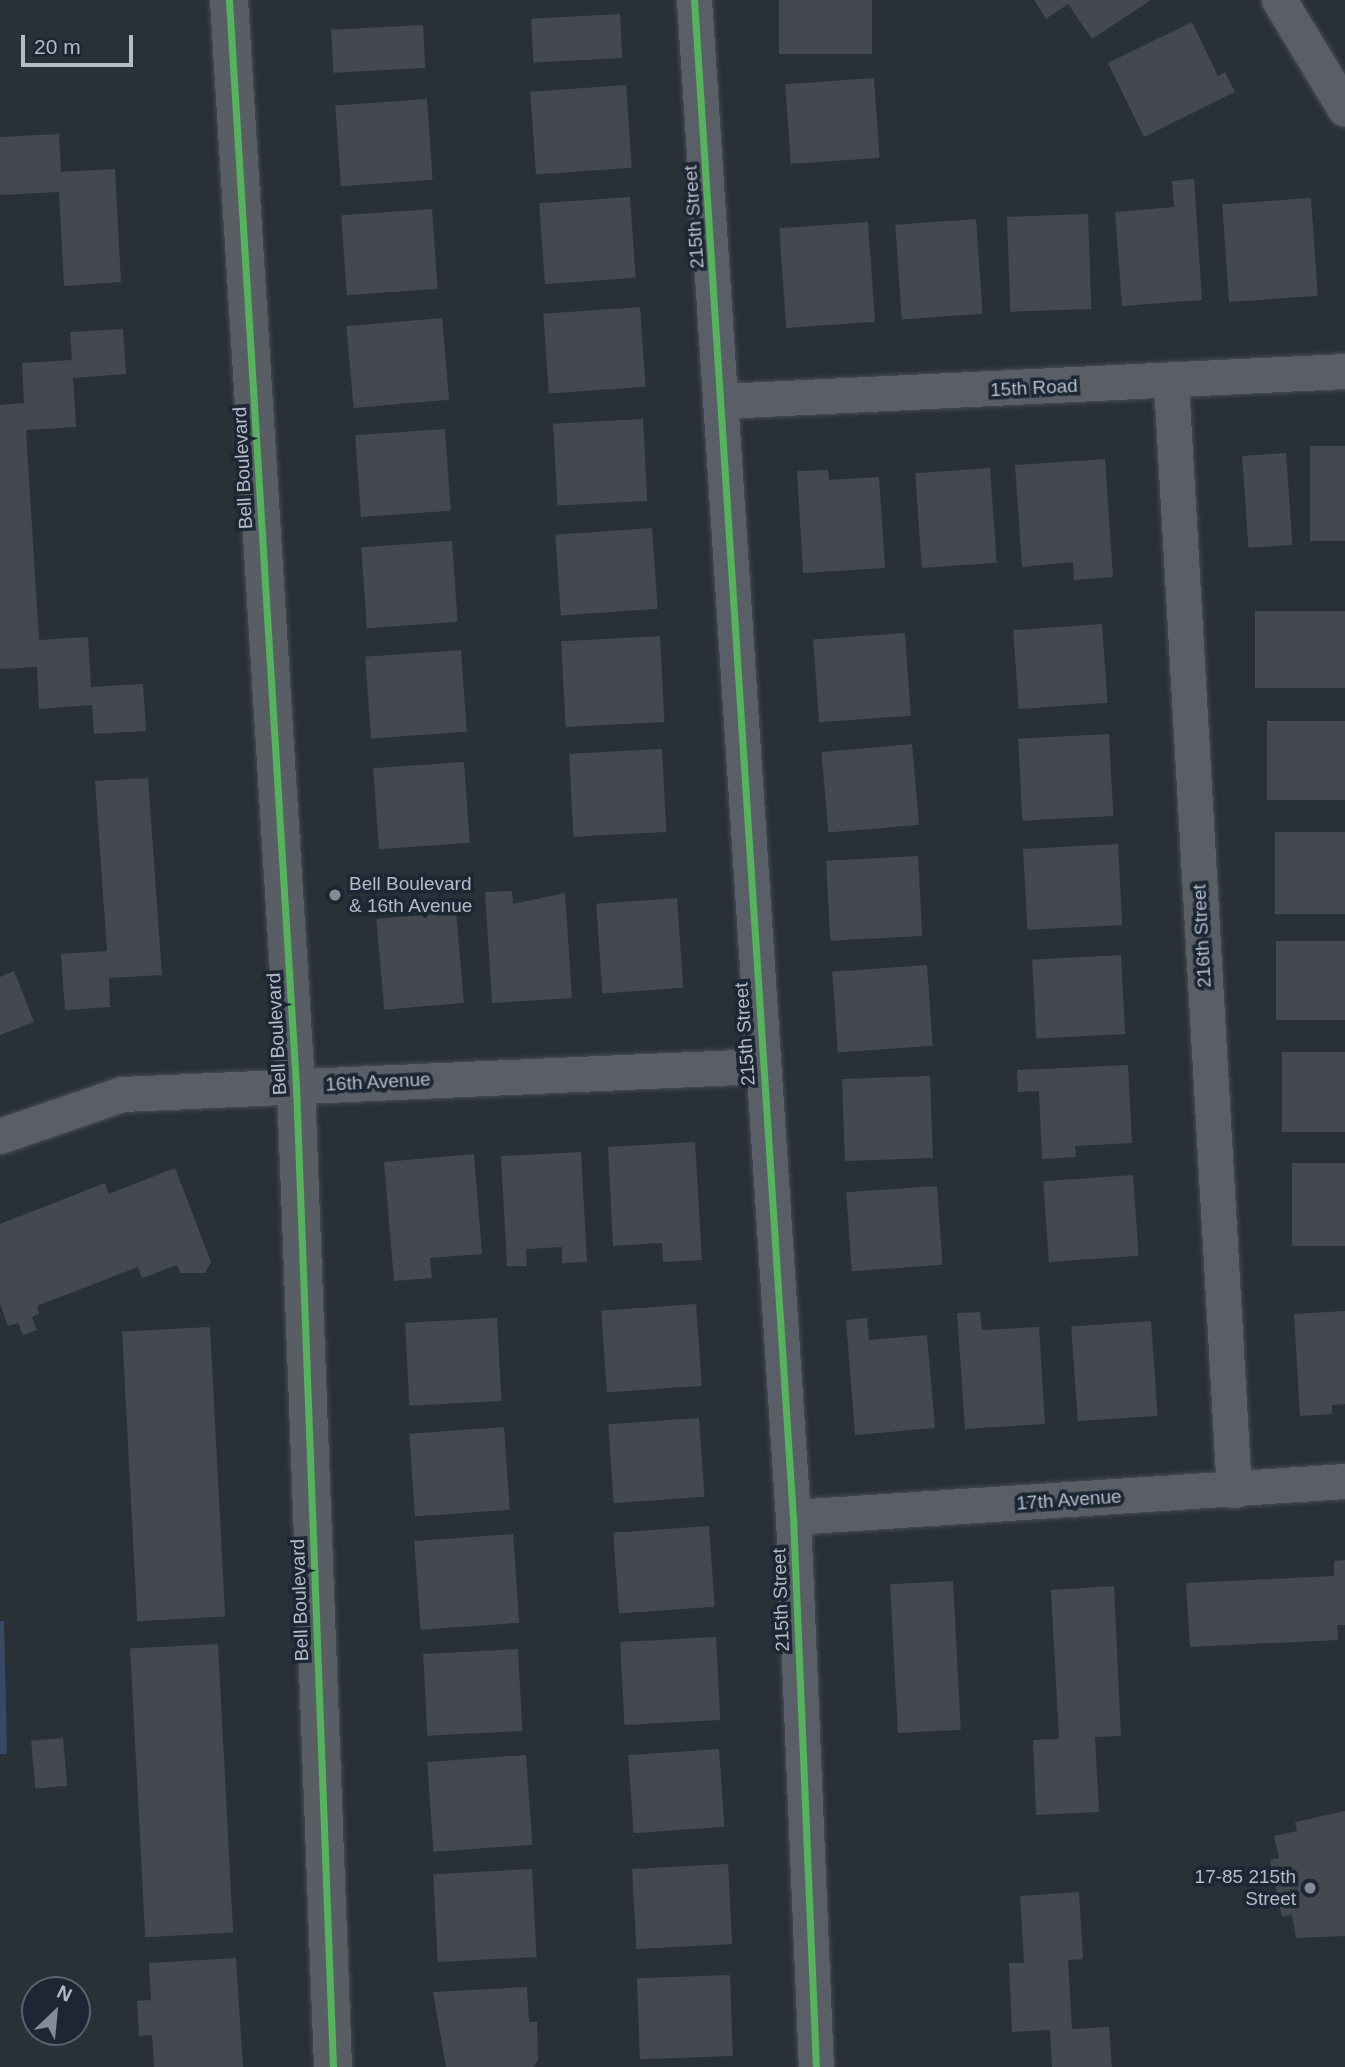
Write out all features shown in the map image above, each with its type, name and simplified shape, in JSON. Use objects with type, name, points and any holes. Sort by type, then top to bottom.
[{"type":"street","name":"Bell Boulevard","points":[[229,0],[296,1086],[333,2067]]},
{"type":"street","name":"215th Street","points":[[694,0],[793,1517],[816,2067]]},
{"type":"street","points":[[1279,0],[1345,109]]},
{"type":"street","name":"15th Road","points":[[722,401],[1171,382],[1345,371]]},
{"type":"street","name":"216th Street","points":[[1171,382],[1234,1490]]},
{"type":"street","name":"16th Avenue","points":[[0,1136],[122,1094],[762,1066]]},
{"type":"street","name":"17th Avenue","points":[[793,1517],[1345,1481]]},
{"type":"water","points":[[0,1621],[4,1621],[7,1754],[0,1754]]},
{"type":"building","points":[[779,0],[872,0],[872,54],[779,54]]},
{"type":"building","points":[[1034,0],[1151,0],[1092,39],[1068,4],[1046,19]]},
{"type":"building","points":[[620,14],[622,58],[533,63],[531,19]]},
{"type":"building","points":[[1192,22],[1218,76],[1225,72],[1235,92],[1144,137],[1108,63]]},
{"type":"building","points":[[423,25],[425,68],[333,73],[331,30]]},
{"type":"building","points":[[874,78],[880,158],[791,164],[785,84]]},
{"type":"building","points":[[626,85],[632,168],[536,174],[530,92]]},
{"type":"building","points":[[427,99],[433,180],[341,186],[335,105]]},
{"type":"building","points":[[59,134],[61,172],[115,169],[121,282],[64,286],[59,192],[0,195],[0,137]]},
{"type":"building","points":[[1194,179],[1202,300],[1122,306],[1115,212],[1174,207],[1172,181]]},
{"type":"building","points":[[630,197],[636,278],[545,284],[539,203]]},
{"type":"building","points":[[1311,198],[1318,296],[1229,302],[1222,204]]},
{"type":"building","points":[[432,209],[438,289],[347,295],[341,215]]},
{"type":"building","points":[[1088,214],[1091,309],[1010,312],[1007,217]]},
{"type":"building","points":[[976,219],[983,314],[902,319],[895,225]]},
{"type":"building","points":[[868,222],[875,322],[786,328],[779,228]]},
{"type":"building","points":[[640,307],[646,387],[549,394],[543,314]]},
{"type":"building","points":[[442,318],[449,400],[354,408],[346,326]]},
{"type":"building","points":[[123,329],[126,374],[73,378],[76,427],[26,430],[39,640],[88,637],[91,687],[143,684],[146,731],[94,734],[92,705],[39,709],[37,667],[0,669],[0,405],[24,403],[22,363],[72,360],[70,332]]},
{"type":"building","points":[[643,419],[647,501],[557,506],[553,424]]},
{"type":"building","points":[[445,429],[451,511],[361,517],[355,435]]},
{"type":"building","points":[[1310,446],[1345,446],[1345,541],[1310,541]]},
{"type":"building","points":[[1286,453],[1292,545],[1249,548],[1242,456]]},
{"type":"building","points":[[1105,459],[1113,577],[1074,580],[1073,562],[1022,567],[1015,465]]},
{"type":"building","points":[[990,468],[997,563],[922,568],[915,473]]},
{"type":"building","points":[[828,470],[829,480],[879,477],[885,568],[803,573],[797,471]]},
{"type":"building","points":[[652,528],[658,609],[561,616],[555,535]]},
{"type":"building","points":[[452,541],[458,622],[367,628],[361,547]]},
{"type":"building","points":[[1255,611],[1345,611],[1345,688],[1255,688]]},
{"type":"building","points":[[1102,624],[1108,703],[1019,709],[1013,630]]},
{"type":"building","points":[[905,633],[911,716],[819,722],[813,639]]},
{"type":"building","points":[[660,636],[665,722],[566,727],[561,641]]},
{"type":"building","points":[[461,650],[467,732],[371,738],[365,657]]},
{"type":"building","points":[[1267,721],[1345,721],[1345,800],[1267,800]]},
{"type":"building","points":[[1109,734],[1113,816],[1022,821],[1018,739]]},
{"type":"building","points":[[912,744],[919,825],[828,833],[821,752]]},
{"type":"building","points":[[662,749],[666,832],[573,837],[569,754]]},
{"type":"building","points":[[464,762],[470,843],[379,849],[373,768]]},
{"type":"building","points":[[148,778],[162,975],[109,978],[110,1007],[65,1010],[61,954],[107,951],[95,781]]},
{"type":"building","points":[[1275,832],[1345,832],[1345,914],[1275,914]]},
{"type":"building","points":[[1118,844],[1122,925],[1027,930],[1023,849]]},
{"type":"building","points":[[918,856],[922,936],[830,941],[826,861]]},
{"type":"building","points":[[512,891],[513,904],[565,893],[572,998],[492,1003],[485,892]]},
{"type":"building","points":[[677,898],[683,988],[602,993],[596,904]]},
{"type":"building","points":[[456,912],[464,1003],[384,1010],[376,919]]},
{"type":"building","points":[[1276,941],[1345,941],[1345,1020],[1276,1020]]},
{"type":"building","points":[[1121,955],[1125,1034],[1036,1039],[1032,960]]},
{"type":"building","points":[[927,965],[933,1046],[838,1052],[832,972]]},
{"type":"building","points":[[14,971],[34,1022],[0,1035],[0,977]]},
{"type":"building","points":[[1282,1052],[1345,1052],[1345,1132],[1282,1132]]},
{"type":"building","points":[[1128,1065],[1132,1143],[1075,1146],[1076,1157],[1042,1159],[1039,1091],[1018,1092],[1017,1070]]},
{"type":"building","points":[[930,1076],[933,1158],[845,1161],[842,1079]]},
{"type":"building","points":[[695,1142],[702,1260],[663,1262],[662,1243],[613,1246],[608,1147]]},
{"type":"building","points":[[581,1152],[587,1262],[562,1263],[562,1247],[526,1249],[527,1266],[507,1266],[501,1156]]},
{"type":"building","points":[[474,1154],[482,1254],[430,1258],[432,1278],[394,1281],[384,1162]]},
{"type":"building","points":[[1292,1163],[1345,1163],[1345,1246],[1292,1246]]},
{"type":"building","points":[[175,1168],[211,1262],[205,1273],[180,1273],[177,1265],[142,1278],[138,1267],[37,1306],[39,1314],[32,1317],[37,1330],[23,1335],[18,1323],[8,1326],[0,1304],[0,1224],[105,1183],[109,1194]]},
{"type":"building","points":[[1133,1175],[1139,1256],[1049,1262],[1043,1181]]},
{"type":"building","points":[[937,1186],[943,1265],[852,1271],[846,1192]]},
{"type":"building","points":[[696,1304],[702,1386],[607,1392],[601,1311]]},
{"type":"building","points":[[1345,1311],[1345,1404],[1332,1405],[1332,1414],[1300,1416],[1294,1314]]},
{"type":"building","points":[[980,1312],[982,1330],[1039,1327],[1045,1424],[965,1429],[957,1313]]},
{"type":"building","points":[[497,1318],[501,1401],[409,1406],[405,1323]]},
{"type":"building","points":[[867,1318],[869,1340],[927,1335],[935,1428],[855,1435],[846,1320]]},
{"type":"building","points":[[1151,1321],[1158,1416],[1078,1421],[1071,1327]]},
{"type":"building","points":[[210,1327],[225,1617],[137,1621],[122,1332]]},
{"type":"building","points":[[699,1418],[705,1497],[614,1503],[608,1424]]},
{"type":"building","points":[[504,1427],[510,1510],[415,1516],[409,1434]]},
{"type":"building","points":[[709,1526],[715,1607],[619,1613],[613,1533]]},
{"type":"building","points":[[513,1534],[519,1623],[420,1630],[414,1541]]},
{"type":"building","points":[[1345,1560],[1345,1625],[1337,1625],[1338,1640],[1190,1647],[1186,1583],[1334,1576],[1334,1561]]},
{"type":"building","points":[[953,1581],[961,1730],[898,1733],[890,1584]]},
{"type":"building","points":[[1114,1586],[1121,1736],[1095,1737],[1099,1812],[1036,1815],[1033,1740],[1059,1739],[1051,1590]]},
{"type":"building","points":[[716,1637],[720,1720],[624,1725],[620,1642]]},
{"type":"building","points":[[218,1644],[233,1933],[145,1937],[130,1649]]},
{"type":"building","points":[[518,1649],[522,1731],[427,1736],[423,1654]]},
{"type":"building","points":[[63,1738],[67,1786],[35,1789],[31,1741]]},
{"type":"building","points":[[719,1749],[724,1827],[634,1833],[628,1755]]},
{"type":"building","points":[[526,1755],[532,1845],[434,1852],[427,1762]]},
{"type":"building","name":"17-85 215th Street","points":[[1345,1811],[1345,1936],[1296,1938],[1292,1915],[1282,1917],[1270,1860],[1279,1858],[1274,1836],[1297,1831],[1295,1822]]},
{"type":"building","points":[[728,1864],[732,1944],[636,1949],[632,1869]]},
{"type":"building","points":[[532,1869],[537,1957],[438,1962],[433,1874]]},
{"type":"building","points":[[1079,1892],[1083,1959],[1068,1960],[1072,2029],[1109,2027],[1112,2067],[1052,2067],[1050,2030],[1012,2032],[1009,1963],[1024,1963],[1020,1896]]},
{"type":"building","points":[[236,1958],[243,2067],[154,2067],[152,2035],[139,2036],[137,2001],[151,2000],[149,1963]]},
{"type":"building","points":[[730,1975],[733,2056],[640,2059],[637,1978]]},
{"type":"building","points":[[527,1987],[529,2022],[537,2022],[538,2060],[533,2067],[446,2067],[433,1992]]},
{"type":"cycle path","points":[[229,0],[296,1086],[333,2067]]},
{"type":"cycle path","points":[[694,0],[793,1517],[816,2067]]},
{"type":"place","name":"Bell Boulevard & 16th Avenue","points":[[335,895]]},
{"type":"place","name":"17-85 215th Street","points":[[1310,1888]]}]
